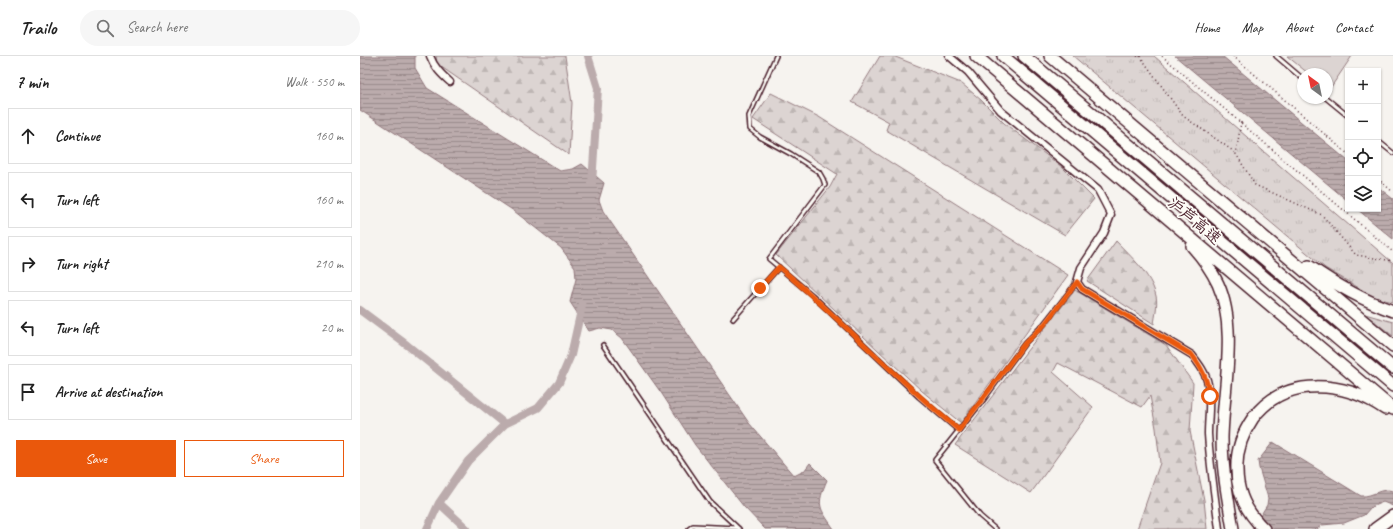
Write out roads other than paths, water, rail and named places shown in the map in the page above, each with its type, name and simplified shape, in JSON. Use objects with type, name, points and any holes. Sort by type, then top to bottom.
[{"type":"highway","name":"沪芦高速","points":[[976,56],[1393,409]]},
{"type":"highway","name":"沪芦高速","points":[[1003,56],[1393,386]]},
{"type":"highway","name":"沪芦高速","points":[[1024,56],[1393,368]]},
{"type":"highway","name":"沪芦高速","points":[[1050,56],[1393,346]]},
{"type":"highway","points":[[1068,134],[1186,239],[1211,270],[1218,285],[1227,319],[1228,345],[1222,439],[1224,470],[1233,529]]},
{"type":"highway","points":[[1171,158],[1329,281],[1354,295],[1393,311]]},
{"type":"highway","points":[[1264,529],[1250,513],[1243,502],[1239,489],[1236,463],[1242,439],[1248,426],[1257,413],[1274,400],[1294,390],[1308,387],[1322,387],[1336,388],[1364,397],[1393,414]]},
{"type":"highway","points":[[1375,529],[1393,516]]},
{"type":"highway","points":[[1389,529],[1393,525]]},
{"type":"street","points":[[430,56],[432,63],[450,82]]},
{"type":"street","points":[[949,56],[968,72],[1001,112],[1098,190],[1111,215],[1104,233],[1081,268],[1077,282],[1082,289],[1192,355],[1201,367],[1208,383],[1210,396],[1208,430],[1209,451],[1219,529]]},
{"type":"lane","points":[[776,56],[749,116],[750,130],[819,172],[825,185],[769,259],[812,295],[919,398],[959,430]]},
{"type":"lane","points":[[1276,56],[1297,74]]},
{"type":"lane","points":[[1333,104],[1345,114]]},
{"type":"lane","points":[[1381,144],[1393,154]]},
{"type":"lane","points":[[733,319],[779,267]]},
{"type":"lane","points":[[995,529],[980,516],[935,460],[1025,343],[1044,325],[1077,282]]},
{"type":"lane","points":[[603,345],[710,502],[738,528]]},
{"type":"lane","points":[[689,529],[693,526],[738,528]]},
{"type":"waterway","points":[[588,56],[598,88],[592,184]]},
{"type":"waterway","points":[[427,529],[439,503],[468,461],[505,424],[538,408],[559,383],[571,355],[582,306]]},
{"type":"waterway","points":[[360,310],[407,345],[505,424]]},
{"type":"waterway","points":[[439,503],[467,529]]}]
